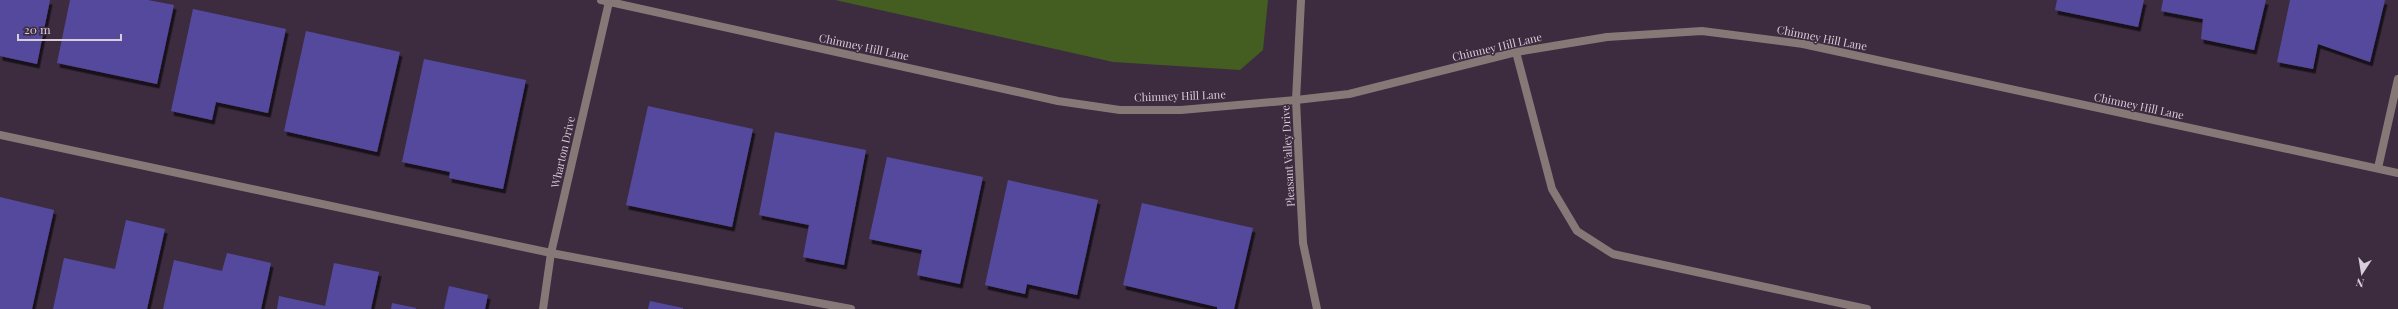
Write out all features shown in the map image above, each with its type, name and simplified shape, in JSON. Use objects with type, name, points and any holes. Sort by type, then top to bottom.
[{"type":"street","name":"Pleasant Valley Drive","points":[[1301,0],[1296,100],[1303,243],[1317,309]]},
{"type":"street","name":"Chimney Hill Lane","points":[[605,1],[1058,101],[1112,108],[1181,110],[1349,94],[1516,52],[1607,37],[1702,31],[1803,44],[2398,173]]},
{"type":"street","name":"Wharton Drive","points":[[543,309],[551,253],[605,1]]},
{"type":"street","points":[[1516,52],[1552,189],[1577,231],[1613,254],[1867,309]]},
{"type":"street","points":[[2378,168],[2398,79]]},
{"type":"street","points":[[0,135],[551,253],[829,307],[851,309]]},
{"type":"green space","points":[[835,0],[1268,0],[1263,50],[1240,70],[1113,62]]},
{"type":"building","points":[[0,0],[50,0],[37,64],[0,56]]},
{"type":"building","points":[[70,0],[148,0],[174,5],[157,84],[57,63]]},
{"type":"building","points":[[2057,0],[2144,0],[2138,27],[2055,10]]},
{"type":"building","points":[[2163,0],[2266,0],[2254,50],[2201,39],[2203,19],[2161,11]]},
{"type":"building","points":[[2290,0],[2385,0],[2370,62],[2318,44],[2313,69],[2277,62]]},
{"type":"building","points":[[193,9],[286,29],[268,113],[216,102],[212,120],[171,111]]},
{"type":"building","points":[[306,31],[400,52],[377,152],[284,131]]},
{"type":"building","points":[[424,59],[526,80],[503,189],[449,178],[450,172],[402,162]]},
{"type":"building","points":[[648,106],[753,129],[732,227],[626,205]]},
{"type":"building","points":[[775,132],[866,150],[844,265],[803,257],[809,225],[759,215]]},
{"type":"building","points":[[887,157],[983,177],[960,284],[917,275],[922,250],[869,239]]},
{"type":"building","points":[[1008,180],[1098,200],[1077,295],[1027,284],[1025,294],[985,285]]},
{"type":"building","points":[[0,197],[54,210],[32,309],[0,309]]},
{"type":"building","points":[[1142,203],[1253,228],[1234,309],[1217,309],[1217,307],[1123,285]]},
{"type":"building","points":[[126,220],[165,229],[147,309],[53,309],[64,258],[115,269]]},
{"type":"building","points":[[227,253],[271,263],[261,309],[163,309],[174,260],[222,271]]},
{"type":"building","points":[[334,263],[379,272],[371,309],[277,309],[279,296],[325,306]]},
{"type":"building","points":[[449,286],[488,295],[485,309],[444,309]]},
{"type":"building","points":[[650,301],[683,308],[683,309],[648,309]]},
{"type":"building","points":[[392,303],[416,308],[416,309],[391,309]]}]
